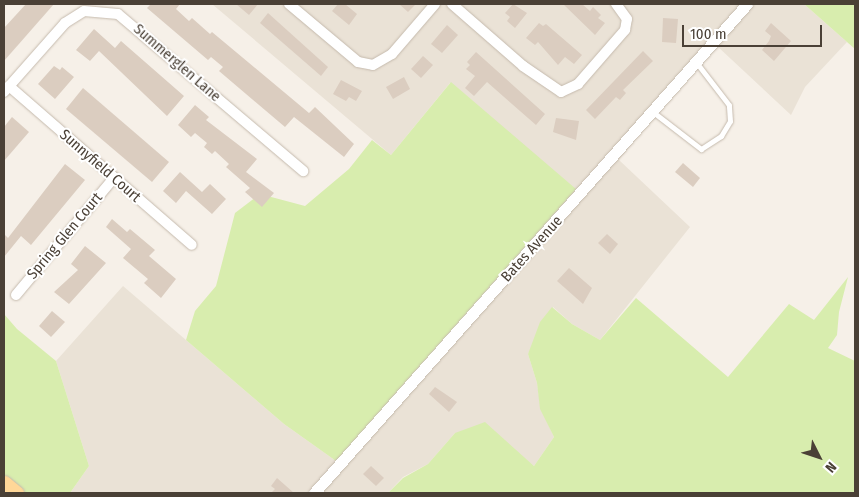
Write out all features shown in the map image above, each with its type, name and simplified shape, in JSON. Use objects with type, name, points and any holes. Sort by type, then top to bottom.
[{"type":"main road","points":[[4,483],[16,493]]},
{"type":"street","points":[[289,4],[358,62],[373,65],[392,54],[435,4]]},
{"type":"street","points":[[452,4],[531,72],[561,92],[578,84],[625,30],[627,20],[616,4]]},
{"type":"street","name":"Bates Avenue","points":[[314,493],[747,4]]},
{"type":"street","name":"Summerglen Lane","points":[[6,89],[65,23],[84,11],[118,14],[303,171]]},
{"type":"street","name":"Sunnyfield Court","points":[[6,89],[192,245]]},
{"type":"street","name":"Spring Glen Court","points":[[16,295],[114,178]]},
{"type":"lane","points":[[652,112],[701,149],[721,136],[730,122],[729,105],[696,62]]},
{"type":"shaded area","points":[[212,4],[740,4],[553,218],[450,83],[391,155]]},
{"type":"shaded area","points":[[755,4],[804,4],[847,42],[805,87],[791,115],[717,46]]},
{"type":"shaded area","points":[[644,129],[619,160],[690,227],[600,340],[572,324],[553,307],[528,354],[537,383],[541,409],[554,437],[534,466],[512,448],[455,433],[428,464],[403,477],[388,493],[322,493]]},
{"type":"shaded area","points":[[123,286],[284,424],[336,461],[307,493],[70,493],[89,466],[56,361]]},
{"type":"green space","points":[[804,4],[855,4],[855,49],[847,42]]},
{"type":"green space","points":[[451,82],[576,189],[336,461],[284,424],[186,340],[195,311],[216,286],[235,213],[260,194],[305,206],[349,169],[372,140],[391,155]]},
{"type":"green space","points":[[848,277],[839,312],[837,335],[828,348],[855,361],[855,493],[388,493],[403,478],[428,464],[455,433],[485,422],[534,466],[554,437],[540,409],[537,383],[528,354],[540,322],[552,307],[572,324],[600,340],[636,298],[728,377],[789,304],[814,320]]},
{"type":"green space","points":[[4,314],[17,329],[56,361],[89,466],[70,493],[23,493],[4,476]]},
{"type":"building","points":[[26,4],[54,4],[4,61],[4,28]]},
{"type":"building","points":[[151,4],[180,4],[176,9],[189,21],[192,18],[210,34],[212,32],[309,113],[315,107],[354,144],[344,157],[294,117],[285,127],[219,71],[223,67],[211,57],[208,60],[147,8]]},
{"type":"building","points":[[236,4],[258,4],[249,15]]},
{"type":"building","points":[[338,4],[345,4],[357,14],[349,25],[332,11]]},
{"type":"building","points":[[399,4],[416,4],[408,12]]},
{"type":"building","points":[[513,4],[527,13],[515,28],[507,21],[510,17],[505,13]]},
{"type":"building","points":[[563,4],[582,4],[590,11],[593,7],[601,15],[598,18],[605,23],[595,35]]},
{"type":"building","points":[[268,13],[328,67],[321,76],[260,23]]},
{"type":"building","points":[[663,18],[678,19],[676,43],[662,42]]},
{"type":"building","points":[[539,23],[543,26],[546,24],[582,55],[574,64],[565,57],[558,65],[538,42],[535,45],[526,38]]},
{"type":"building","points":[[771,23],[791,41],[774,61],[762,50],[771,36],[765,31]]},
{"type":"building","points":[[447,25],[458,35],[442,53],[431,44]]},
{"type":"building","points":[[94,29],[115,48],[121,41],[184,96],[167,116],[99,51],[90,61],[76,50]]},
{"type":"building","points":[[643,51],[653,61],[623,90],[626,93],[620,100],[616,97],[595,119],[586,110]]},
{"type":"building","points":[[476,52],[545,114],[536,125],[487,82],[474,96],[465,88],[475,76],[466,69],[470,65],[467,62]]},
{"type":"building","points":[[423,56],[433,65],[421,78],[411,69]]},
{"type":"building","points":[[54,66],[60,70],[62,67],[74,77],[55,99],[38,84]]},
{"type":"building","points":[[404,77],[410,89],[393,99],[386,87]]},
{"type":"building","points":[[341,80],[362,91],[356,101],[349,97],[346,101],[333,94]]},
{"type":"building","points":[[83,88],[169,162],[152,182],[66,109]]},
{"type":"building","points":[[195,105],[209,117],[206,120],[257,159],[246,172],[274,193],[262,207],[245,192],[250,188],[226,167],[229,164],[215,151],[212,154],[204,147],[207,143],[195,133],[191,137],[178,125]]},
{"type":"building","points":[[12,117],[29,132],[4,161],[4,127]]},
{"type":"building","points":[[556,118],[579,121],[576,140],[553,132]]},
{"type":"building","points":[[683,163],[700,178],[693,187],[675,172]]},
{"type":"building","points":[[65,164],[85,180],[31,245],[21,236],[4,257],[4,234],[8,238]]},
{"type":"building","points":[[180,172],[202,192],[210,184],[226,199],[212,214],[186,191],[176,203],[163,191]]},
{"type":"building","points":[[112,219],[127,232],[130,229],[155,250],[149,256],[176,279],[161,298],[144,283],[148,279],[123,258],[131,249],[106,227]]},
{"type":"building","points":[[607,234],[618,244],[610,254],[598,243]]},
{"type":"building","points":[[85,246],[106,263],[69,304],[54,292],[78,270],[71,264]]},
{"type":"building","points":[[569,268],[592,288],[583,304],[557,281]]},
{"type":"building","points":[[52,311],[65,322],[51,337],[39,326]]},
{"type":"building","points":[[435,387],[457,402],[449,412],[429,394]]},
{"type":"building","points":[[371,466],[384,478],[376,486],[363,474]]},
{"type":"building","points":[[277,478],[294,493],[271,493],[275,489],[271,486]]}]
